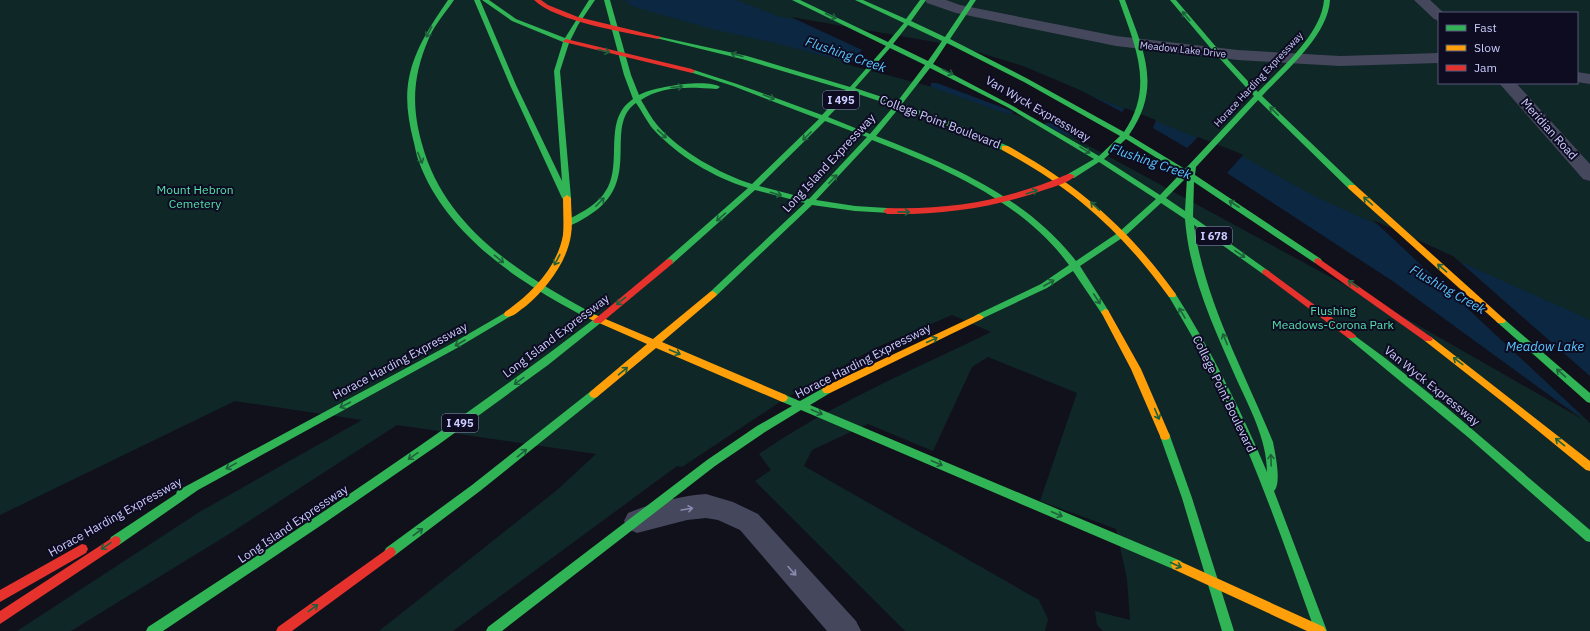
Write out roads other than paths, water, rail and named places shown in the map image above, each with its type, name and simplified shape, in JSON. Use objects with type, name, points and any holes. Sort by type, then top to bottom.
[{"type":"main road","points":[[451,0],[435,21],[426,37],[413,71],[410,90],[412,130],[418,152],[426,171],[451,211],[478,241],[511,269],[538,287],[598,319],[1176,565],[1321,631]]},
{"type":"main road","points":[[477,0],[513,85],[566,198]]},
{"type":"main road","points":[[485,0],[514,20],[566,41],[695,72],[750,90],[901,148],[953,172],[997,197],[1016,210],[1048,236],[1075,267],[1114,328],[1145,387],[1165,433],[1186,492],[1228,631]]},
{"type":"main road","name":"College Point Boulevard","points":[[537,0],[551,9],[579,18],[764,62],[878,98],[959,127],[1014,152],[1037,165],[1092,204],[1122,234],[1166,287],[1205,350],[1273,499],[1321,631]]},
{"type":"main road","name":"Horace Harding Expressway","points":[[102,538],[454,346],[510,312],[536,292],[560,255],[566,238],[568,223],[557,71],[559,56],[579,18],[592,0]]},
{"type":"main road","points":[[607,0],[616,25],[632,90],[638,104],[657,129],[687,154],[726,176],[773,194],[829,206],[859,210],[918,212],[950,210],[982,205],[1036,191],[1080,172],[1099,160],[1126,136],[1140,110],[1144,95],[1145,81],[1143,66],[1122,0]]},
{"type":"main road","name":"Van Wyck Expressway","points":[[795,0],[913,54],[988,94],[1065,138],[1182,213],[1266,272],[1414,385],[1512,468],[1590,537]]},
{"type":"main road","name":"Van Wyck Expressway","points":[[858,0],[942,38],[1026,79],[1104,123],[1219,194],[1305,250],[1407,323],[1506,399],[1590,467]]},
{"type":"main road","name":"Long Island Expressway","points":[[152,631],[348,502],[523,377],[611,310],[750,192],[822,121],[854,87],[894,40],[923,0]]},
{"type":"main road","name":"Long Island Expressway","points":[[282,631],[395,549],[518,456],[619,374],[733,277],[806,207],[850,162],[904,99],[941,50],[973,0]]},
{"type":"main road","points":[[1173,0],[1248,85],[1322,159],[1402,233],[1590,399]]},
{"type":"main road","name":"Horace Harding Expressway","points":[[492,631],[711,463],[761,429],[818,395],[863,372],[1026,295],[1075,267],[1122,234],[1169,191],[1306,45],[1321,24],[1325,15],[1327,0]]},
{"type":"main road","points":[[568,223],[596,207],[607,196],[613,185],[616,173],[618,124],[621,114],[627,105],[637,98],[670,87],[706,86],[750,90]]},
{"type":"main road","points":[[1192,165],[1188,185],[1188,202],[1197,261],[1204,283],[1271,454],[1273,499]]},
{"type":"main road","points":[[0,618],[197,485]]},
{"type":"main road","name":"Horace Harding Expressway","points":[[0,596],[89,546]]},
{"type":"street","name":"Meadow Lake Drive","points":[[932,0],[956,9],[1116,42],[1238,55],[1332,61],[1438,58]]},
{"type":"street","points":[[1421,0],[1438,15]]},
{"type":"street","points":[[1578,76],[1590,79]]},
{"type":"street","name":"Meridian Road","points":[[1509,84],[1590,176]]},
{"type":"street","points":[[636,521],[687,508],[712,506],[732,513],[749,522],[846,631]]},
{"type":"water","name":"Meadow Lake","points":[[625,0],[736,0],[780,17],[957,48],[1022,68],[1238,154],[1316,197],[1590,320],[1590,421],[1394,309],[1057,126],[937,86],[776,43],[716,30],[631,6]]},
{"type":"waterway","name":"Flushing Creek","points":[[934,85],[1010,112]]},
{"type":"waterway","name":"Flushing Creek","points":[[1048,125],[1082,137]]},
{"type":"park label","name":"Mount Hebron Cemetery","points":[[195,197]]},
{"type":"park label","name":"Flushing Meadows-Corona Park","points":[[1333,318]]}]
